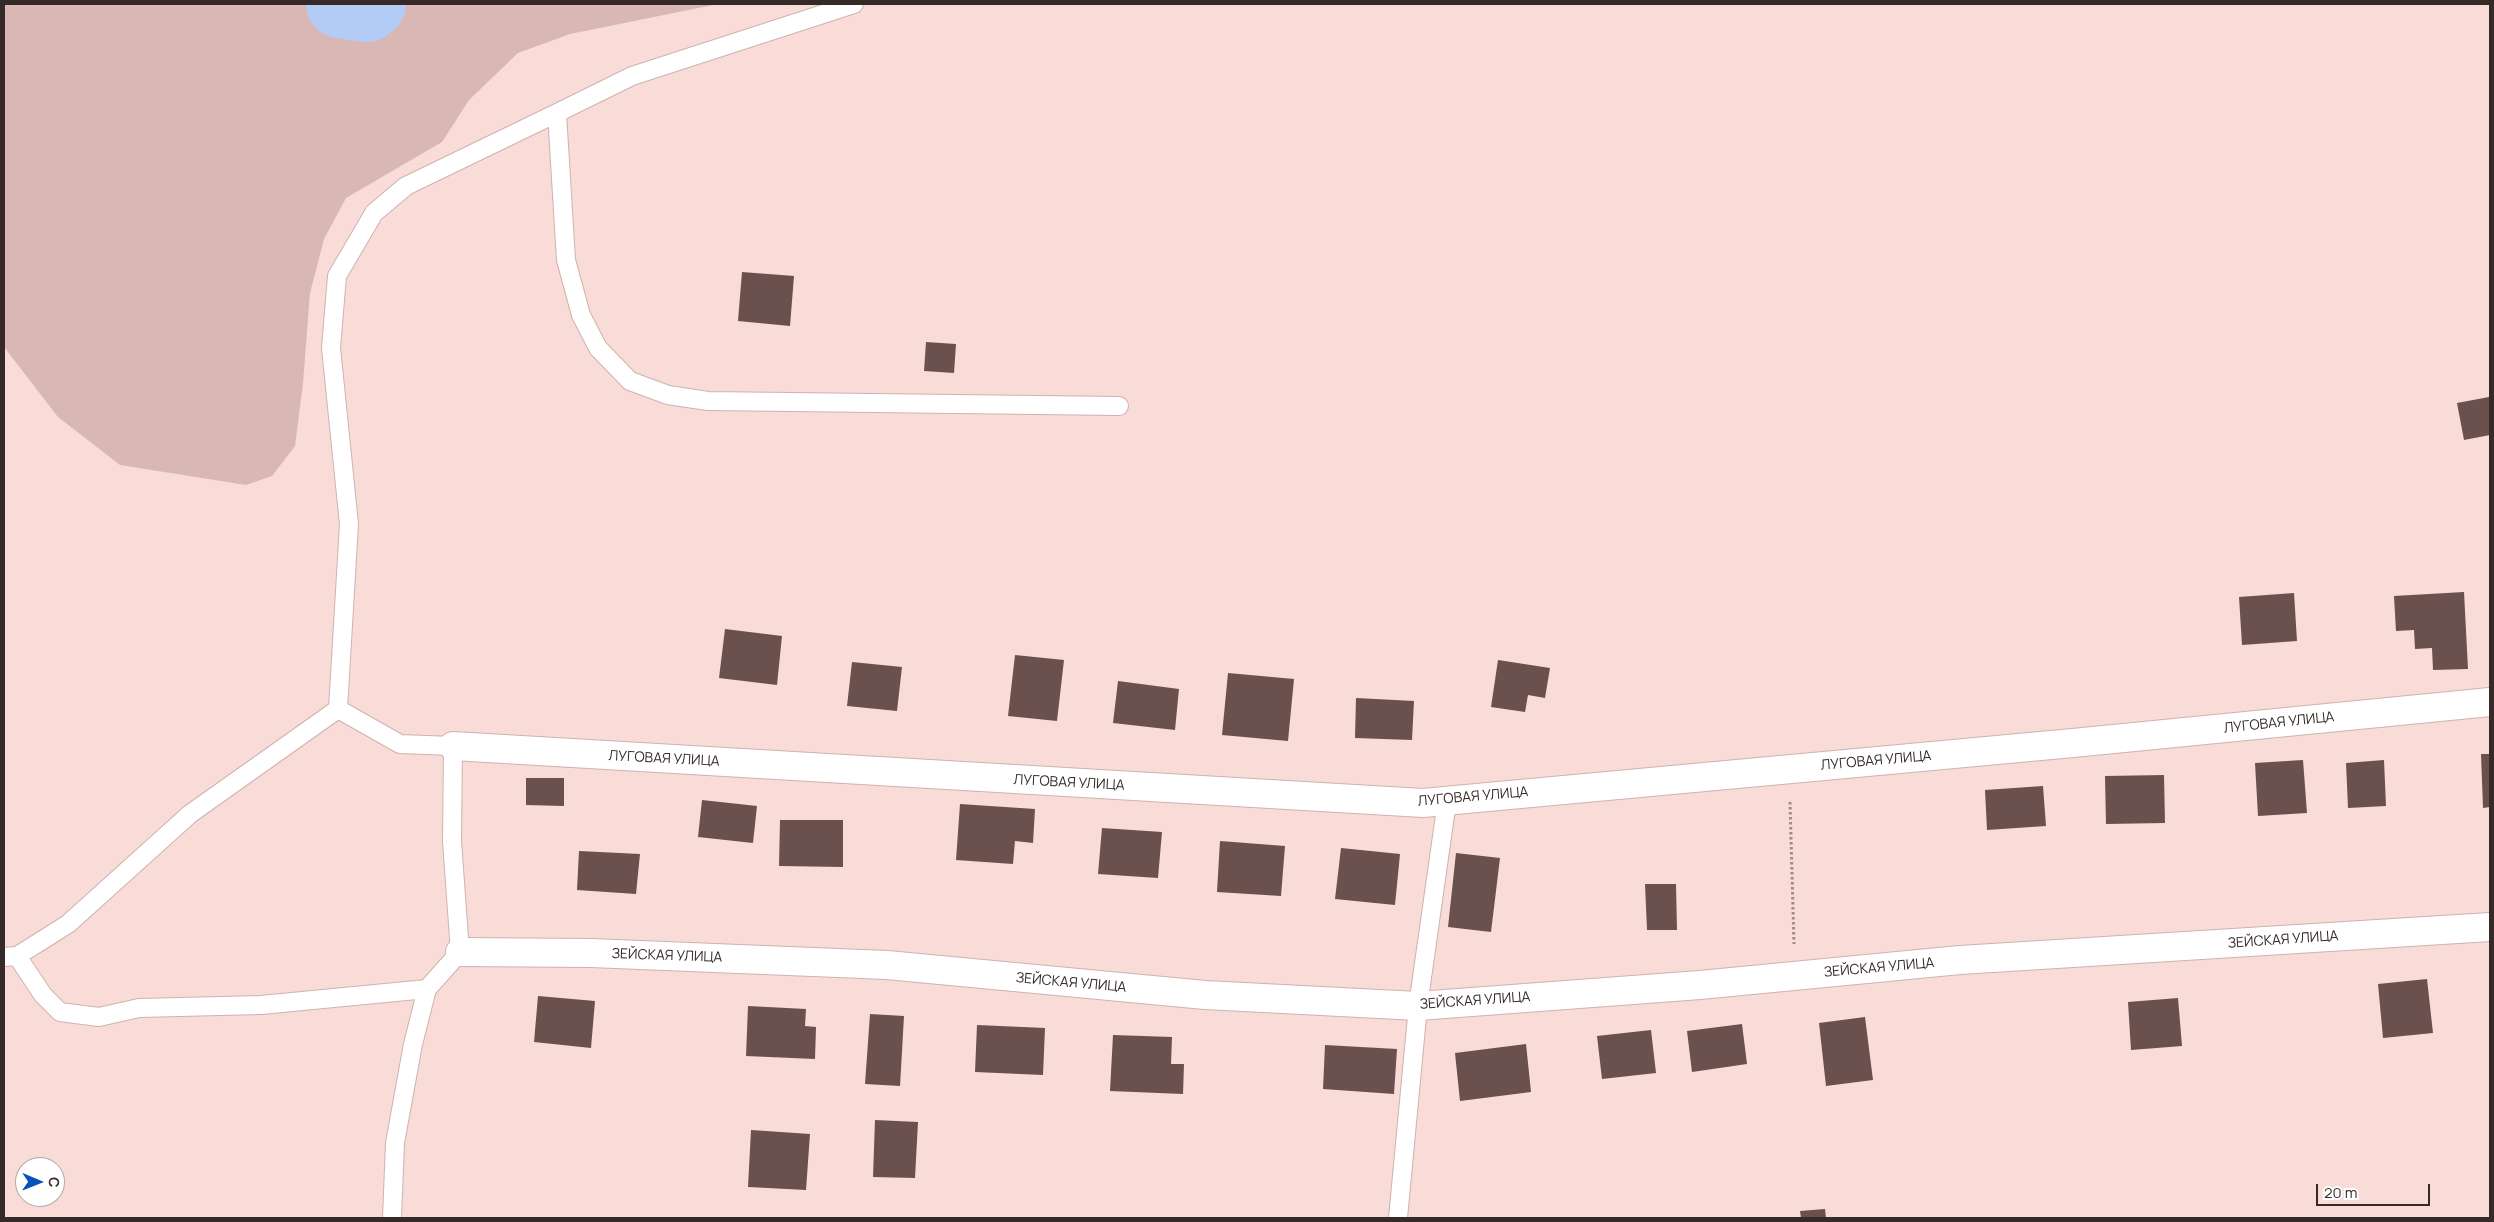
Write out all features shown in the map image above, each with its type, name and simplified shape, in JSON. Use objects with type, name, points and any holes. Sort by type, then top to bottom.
[{"type":"street","name":"ЛУГОВАЯ УЛИЦА","points":[[452,746],[1423,803],[2490,702]]},
{"type":"street","name":"ЗЕЙСКАЯ УЛИЦА","points":[[460,952],[591,953],[887,965],[1204,995],[1418,1006],[1795,976],[1960,960],[2490,926]]},
{"type":"lane","points":[[338,709],[349,524],[331,348],[337,276],[374,214],[406,186],[632,76],[854,4]]},
{"type":"lane","points":[[557,113],[566,260],[581,315],[598,348],[630,381],[668,395],[708,401],[1119,406]]},
{"type":"lane","points":[[338,709],[400,744],[452,746],[452,841],[460,952],[427,989],[413,1044],[394,1143],[392,1218]]},
{"type":"lane","points":[[338,709],[190,814],[68,924],[10,957],[60,1012],[99,1017],[139,1008],[261,1004],[427,989]]},
{"type":"lane","points":[[1398,1218],[1418,1006],[1447,801]]},
{"type":"path","points":[[1788,769],[1795,976]]},
{"type":"shaded area","points":[[4,4],[718,4],[570,34],[518,53],[469,100],[442,142],[346,198],[324,239],[310,293],[303,383],[295,446],[272,476],[246,485],[120,465],[58,417],[4,347]]},
{"type":"building","points":[[742,272],[794,276],[790,326],[738,321]]},
{"type":"building","points":[[926,342],[956,344],[954,373],[924,371]]},
{"type":"building","points":[[2489,397],[2490,435],[2464,440],[2457,403]]},
{"type":"building","points":[[2464,592],[2468,669],[2433,670],[2432,648],[2415,649],[2414,630],[2396,631],[2394,596]]},
{"type":"building","points":[[2294,593],[2297,641],[2242,645],[2239,597]]},
{"type":"building","points":[[725,629],[782,636],[777,685],[719,678]]},
{"type":"building","points":[[1015,655],[1064,660],[1057,721],[1008,716]]},
{"type":"building","points":[[1498,660],[1550,668],[1545,698],[1528,695],[1525,712],[1491,707]]},
{"type":"building","points":[[852,662],[902,667],[897,711],[847,706]]},
{"type":"building","points":[[1228,673],[1294,679],[1288,741],[1222,735]]},
{"type":"building","points":[[1118,681],[1179,689],[1175,730],[1113,723]]},
{"type":"building","points":[[1356,698],[1414,701],[1412,740],[1355,738]]},
{"type":"building","points":[[2481,754],[2490,754],[2490,807],[2483,808]]},
{"type":"building","points":[[2303,760],[2307,813],[2258,816],[2255,763]]},
{"type":"building","points":[[2384,760],[2386,806],[2348,808],[2346,763]]},
{"type":"building","points":[[2164,775],[2165,823],[2106,824],[2105,776]]},
{"type":"building","points":[[526,778],[564,778],[564,806],[526,805]]},
{"type":"building","points":[[2043,786],[2046,826],[1987,830],[1985,790]]},
{"type":"building","points":[[702,800],[757,806],[753,843],[698,837]]},
{"type":"building","points":[[960,804],[1035,809],[1033,843],[1015,841],[1013,864],[956,860]]},
{"type":"building","points":[[780,820],[843,820],[843,867],[779,866]]},
{"type":"building","points":[[1102,828],[1162,832],[1158,878],[1098,874]]},
{"type":"building","points":[[1220,841],[1285,846],[1281,896],[1217,892]]},
{"type":"building","points":[[1341,848],[1400,854],[1395,905],[1335,899]]},
{"type":"building","points":[[579,851],[640,854],[636,894],[577,890]]},
{"type":"building","points":[[1456,853],[1500,858],[1491,932],[1448,927]]},
{"type":"building","points":[[1645,884],[1676,884],[1677,930],[1647,930]]},
{"type":"building","points":[[2427,979],[2433,1033],[2383,1038],[2378,984]]},
{"type":"building","points":[[538,996],[595,1001],[591,1048],[534,1042]]},
{"type":"building","points":[[2178,998],[2182,1046],[2131,1050],[2128,1002]]},
{"type":"building","points":[[748,1006],[806,1009],[805,1026],[816,1027],[815,1059],[746,1056]]},
{"type":"building","points":[[870,1014],[904,1016],[900,1086],[865,1084]]},
{"type":"building","points":[[1865,1017],[1873,1080],[1826,1086],[1819,1023]]},
{"type":"building","points":[[1742,1024],[1747,1064],[1692,1072],[1687,1031]]},
{"type":"building","points":[[977,1025],[1045,1028],[1043,1075],[975,1072]]},
{"type":"building","points":[[1651,1030],[1656,1073],[1602,1079],[1597,1036]]},
{"type":"building","points":[[1113,1035],[1172,1037],[1171,1064],[1184,1064],[1183,1094],[1110,1091]]},
{"type":"building","points":[[1526,1044],[1531,1092],[1460,1101],[1455,1053]]},
{"type":"building","points":[[1325,1045],[1397,1049],[1394,1094],[1323,1089]]},
{"type":"building","points":[[875,1120],[918,1122],[915,1178],[873,1177]]},
{"type":"building","points":[[751,1130],[810,1134],[806,1190],[748,1187]]},
{"type":"building","points":[[1825,1209],[1826,1218],[1801,1218],[1800,1211]]},
{"type":"waterway","points":[[340,4],[367,8],[372,4]]}]
